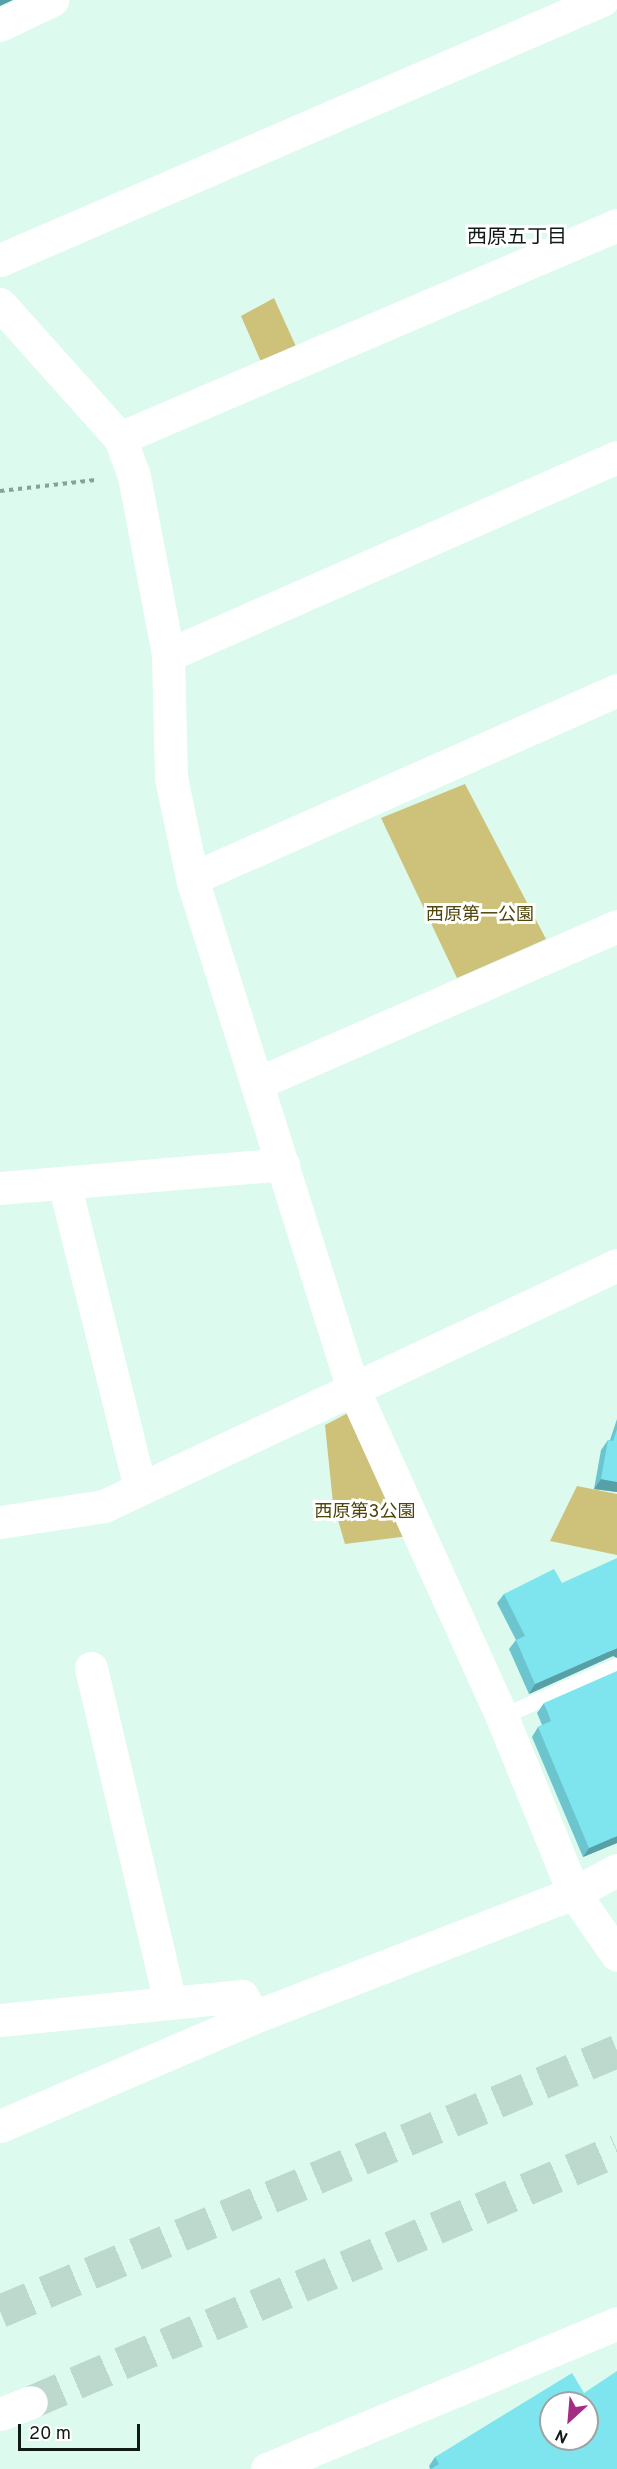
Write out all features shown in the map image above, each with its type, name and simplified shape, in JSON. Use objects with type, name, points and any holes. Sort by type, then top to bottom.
[{"type":"main road","points":[[0,25],[52,0]]},
{"type":"main road","points":[[0,260],[602,0]]},
{"type":"main road","points":[[609,0],[617,9]]},
{"type":"main road","points":[[120,438],[617,225]]},
{"type":"main road","points":[[0,304],[120,438],[134,476],[168,655],[171,778],[193,878],[352,1386],[502,1717],[574,1893],[617,1954]]},
{"type":"main road","points":[[168,655],[617,457]]},
{"type":"main road","points":[[193,878],[617,690]]},
{"type":"main road","points":[[258,1083],[617,926]]},
{"type":"main road","points":[[0,1188],[283,1164]]},
{"type":"main road","points":[[64,1183],[140,1488]]},
{"type":"main road","points":[[0,1522],[104,1506],[352,1386],[617,1265]]},
{"type":"main road","points":[[91,1668],[170,2003]]},
{"type":"main road","points":[[0,2126],[254,2017],[574,1893],[617,1870]]},
{"type":"main road","points":[[0,2020],[242,1996],[254,2017]]},
{"type":"main road","points":[[267,2469],[617,2323]]},
{"type":"main road","points":[[0,2414],[31,2402]]},
{"type":"lane","points":[[502,1717],[617,1666]]},
{"type":"path","points":[[0,491],[134,476]]},
{"type":"green space","points":[[274,298],[298,351],[262,364],[241,316]]},
{"type":"green space","name":"西原第一公園","points":[[465,784],[546,939],[457,978],[381,818]]},
{"type":"green space","name":"西原第3公園","points":[[348,1413],[409,1536],[345,1544],[333,1503],[325,1425]]},
{"type":"green space","points":[[577,1486],[617,1494],[617,1555],[550,1541]]},
{"type":"building","points":[[617,1429],[617,1482],[601,1479],[608,1440],[613,1441]]},
{"type":"building","points":[[617,1558],[617,1648],[535,1684],[516,1640],[525,1636],[504,1594],[554,1569],[562,1583]]},
{"type":"building","points":[[617,1671],[617,1836],[589,1848],[538,1727],[551,1721],[544,1703]]},
{"type":"building","points":[[617,2371],[617,2469],[431,2469],[439,2464],[435,2457],[539,2393],[539,2451],[599,2451],[599,2391],[587,2391]]},
{"type":"building","points":[[572,2373],[583,2391],[543,2391]]},
{"type":"tunnel","points":[[0,2311],[617,2051]]},
{"type":"tunnel","points":[[31,2402],[617,2150]]},
{"type":"district","name":"西原五丁目","points":[[517,238]]}]
